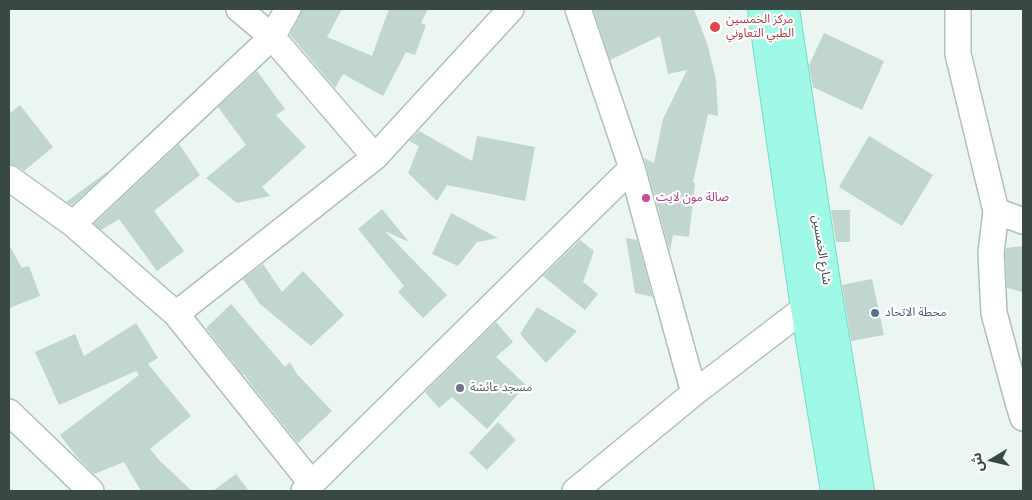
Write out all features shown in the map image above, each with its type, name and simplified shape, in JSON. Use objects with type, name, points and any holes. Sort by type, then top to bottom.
[{"type":"main road","name":"شارع الخمسين","points":[[762,9],[805,308],[830,384],[860,491]]},
{"type":"main road","name":"شارع الخمسين","points":[[785,9],[827,288],[835,491]]},
{"type":"street","points":[[239,9],[272,37],[376,157]]},
{"type":"street","points":[[73,224],[272,37],[288,9]]},
{"type":"street","points":[[176,314],[376,157],[511,9]]},
{"type":"street","points":[[578,9],[632,168],[694,393]]},
{"type":"street","points":[[958,9],[958,54],[996,211],[991,253],[994,313],[1023,418]]},
{"type":"street","points":[[9,178],[73,224],[176,314],[308,487],[632,168]]},
{"type":"street","points":[[996,211],[1023,221]]},
{"type":"street","points":[[582,489],[694,393],[805,308]]},
{"type":"street","points":[[9,412],[91,491]]},
{"type":"building","points":[[302,9],[342,9],[327,37],[372,56],[389,9],[428,9],[421,23],[426,25],[415,55],[406,52],[383,96],[343,74],[335,88],[290,35]]},
{"type":"building","points":[[593,9],[694,9],[708,46],[716,80],[718,116],[708,114],[693,182],[695,183],[689,237],[673,235],[670,251],[644,158],[654,163],[663,119],[687,70],[668,74],[660,36],[610,60]]},
{"type":"building","points":[[824,33],[884,61],[862,110],[813,87],[809,65]]},
{"type":"building","points":[[257,71],[285,109],[276,115],[306,147],[262,187],[270,196],[237,203],[206,178],[246,145],[218,107]]},
{"type":"building","points":[[20,105],[53,147],[24,171],[17,166],[9,164],[9,114]]},
{"type":"building","points":[[419,131],[472,161],[477,136],[535,147],[525,201],[447,185],[437,201],[408,173],[419,146],[409,141]]},
{"type":"building","points":[[869,136],[933,175],[902,226],[839,187]]},
{"type":"building","points":[[179,144],[200,175],[154,211],[184,251],[157,271],[119,219],[101,230],[94,224]]},
{"type":"building","points":[[110,170],[72,205],[66,202]]},
{"type":"building","points":[[382,209],[409,242],[385,231],[447,295],[423,318],[398,292],[404,286],[358,229]]},
{"type":"building","points":[[831,210],[850,210],[850,242],[836,242]]},
{"type":"building","points":[[451,213],[498,238],[477,242],[458,266],[432,254]]},
{"type":"building","points":[[626,238],[637,240],[653,297],[635,293]]},
{"type":"building","points":[[580,240],[594,251],[583,282],[598,294],[585,310],[543,276]]},
{"type":"building","points":[[9,245],[22,268],[29,266],[40,296],[9,308]]},
{"type":"building","points":[[1023,246],[1023,292],[1007,288],[1005,254],[1006,248]]},
{"type":"building","points":[[263,264],[282,292],[303,271],[344,315],[311,346],[260,304],[243,279]]},
{"type":"building","points":[[872,279],[884,335],[851,341],[842,285]]},
{"type":"building","points":[[231,304],[285,367],[290,362],[296,373],[332,411],[298,443],[206,328]]},
{"type":"building","points":[[537,307],[577,331],[546,363],[520,334]]},
{"type":"building","points":[[496,322],[513,342],[496,357],[526,385],[487,429],[452,397],[439,408],[425,392]]},
{"type":"building","points":[[136,323],[158,358],[148,364],[191,416],[150,449],[192,491],[141,491],[124,462],[94,474],[77,457],[60,435],[139,375],[136,371],[59,405],[35,352],[75,334],[84,356]]},
{"type":"building","points":[[498,422],[516,440],[487,470],[469,453]]},
{"type":"building","points":[[236,474],[249,491],[213,491]]},
{"type":"place","name":"مركز الخمسين الطبي التعاوني","points":[[715,27]]},
{"type":"place","name":"صالة مون لايت","points":[[646,198]]},
{"type":"place","name":"محطة الاتحاد","points":[[875,313]]},
{"type":"place","name":"مسجد عائشة","points":[[460,388]]}]
